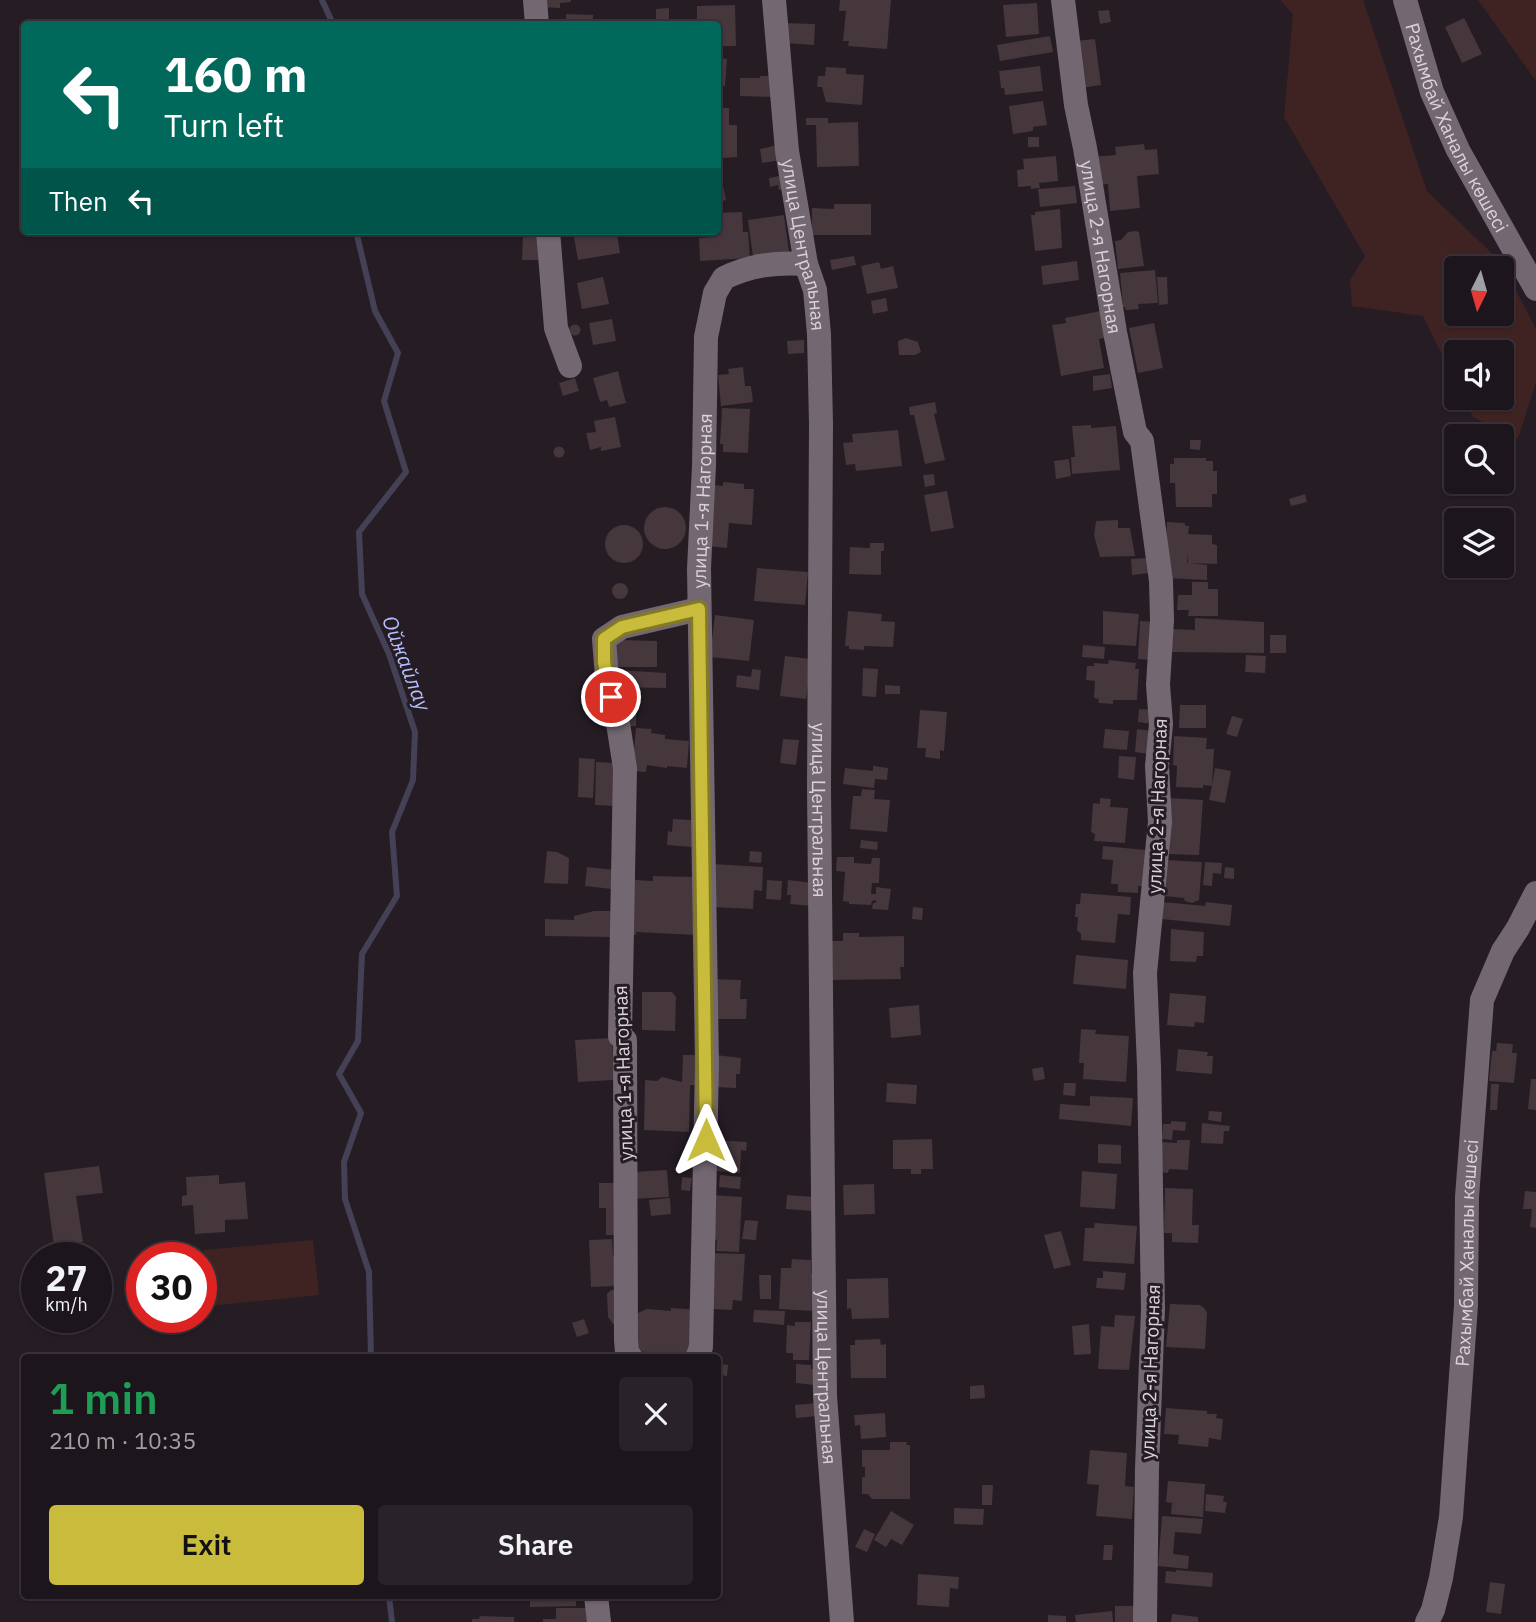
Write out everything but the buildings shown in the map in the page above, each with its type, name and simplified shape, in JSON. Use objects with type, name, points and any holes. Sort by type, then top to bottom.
[{"type":"street","points":[[535,0],[537,21]]},
{"type":"street","name":"улица Центральная","points":[[774,0],[787,151],[806,264],[815,290],[820,347],[819,789],[825,1396],[842,1622]]},
{"type":"street","name":"улица 2-я Нагорная","points":[[1063,0],[1076,104],[1086,148],[1115,331],[1135,432],[1142,441],[1161,581],[1162,620],[1158,685],[1161,723],[1157,766],[1160,822],[1145,973],[1153,1309],[1145,1622]]},
{"type":"street","name":"Рахымбай Ханалы көшесі","points":[[1405,0],[1432,92],[1458,150],[1536,289]]},
{"type":"street","points":[[548,235],[556,328],[570,366]]},
{"type":"street","name":"улица 1-я Нагорная","points":[[699,1354],[701,1348],[707,1090],[699,609],[706,337],[715,293],[723,278],[770,264],[806,264]]},
{"type":"street","name":"улица 1-я Нагорная","points":[[628,1354],[626,1340],[625,1040],[620,1036],[625,768],[606,670],[604,639],[622,627],[699,609]]},
{"type":"street","name":"Рахымбай Ханалы көшесі","points":[[1427,1622],[1441,1578],[1451,1517],[1466,1305],[1467,1197],[1482,1000],[1503,951],[1536,893]]},
{"type":"street","points":[[596,1599],[599,1622]]},
{"type":"shaded area","points":[[1280,0],[1363,0],[1427,191],[1495,256],[1444,256],[1444,326],[1514,326],[1514,287],[1536,329],[1536,382],[1518,439],[1514,437],[1514,424],[1487,424],[1473,417],[1470,410],[1514,410],[1514,340],[1444,340],[1444,359],[1423,316],[1352,306],[1350,280],[1365,256],[1284,117],[1293,14]]},
{"type":"shaded area","points":[[1478,0],[1536,0],[1536,81]]},
{"type":"shaded area","points":[[313,1240],[319,1295],[217,1305],[217,1249]]},
{"type":"waterway","name":"Ойжайлау","points":[[322,0],[332,21]]},
{"type":"waterway","name":"Ойжайлау","points":[[357,235],[375,311],[398,353],[384,401],[406,472],[359,532],[362,594],[389,654],[415,732],[413,780],[392,832],[397,896],[362,954],[358,1041],[339,1074],[361,1113],[344,1162],[345,1199],[369,1272],[371,1354]]},
{"type":"waterway","name":"Ойжайлау","points":[[389,1599],[392,1622]]},
{"type":"route","points":[[611,697],[604,662],[604,639],[622,627],[699,609],[706,1140]]}]
